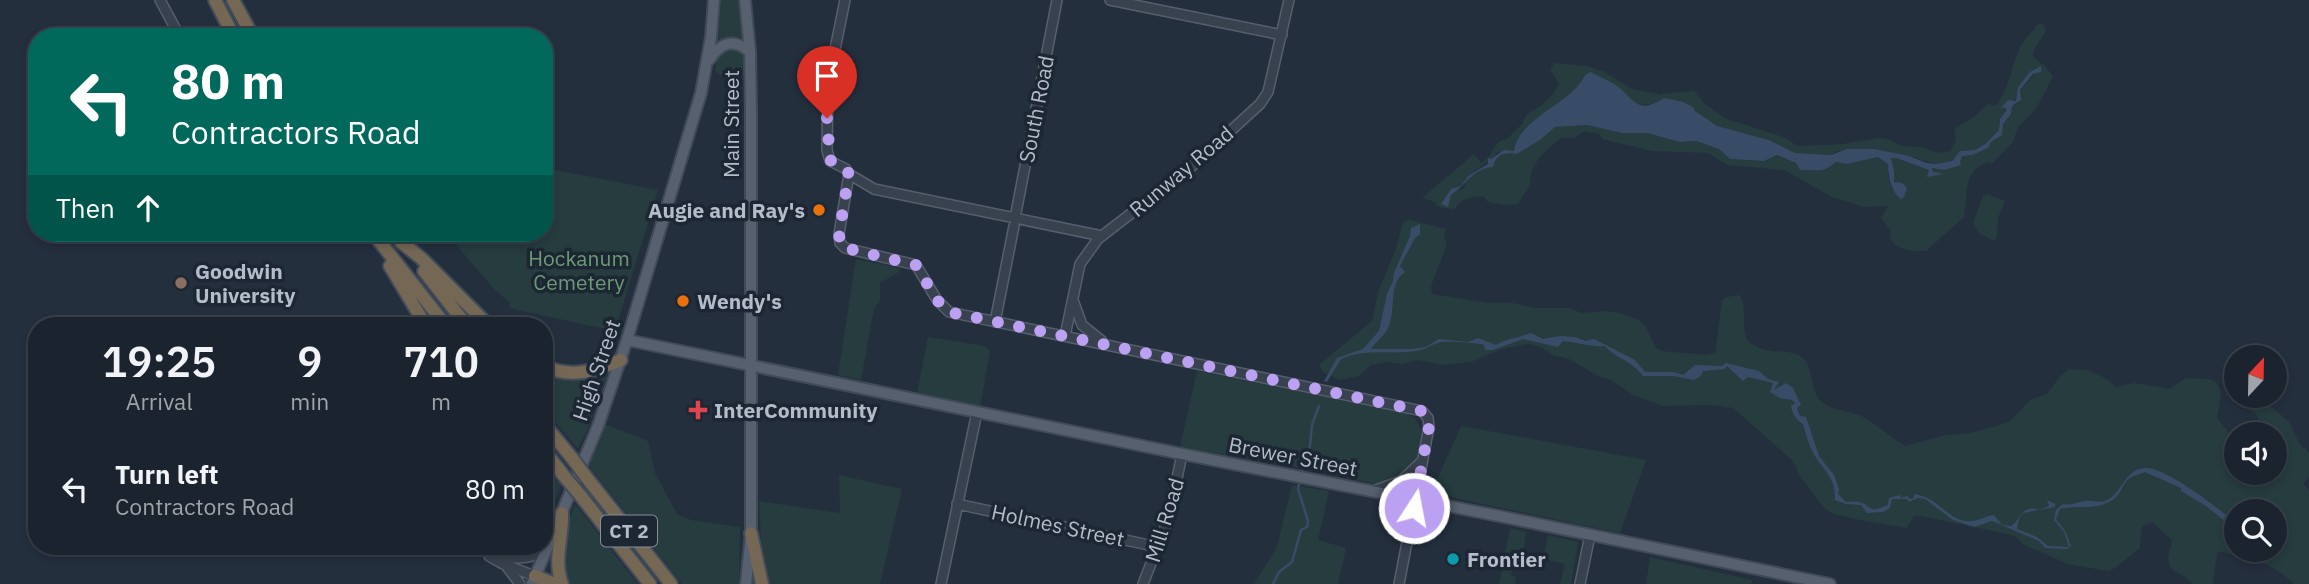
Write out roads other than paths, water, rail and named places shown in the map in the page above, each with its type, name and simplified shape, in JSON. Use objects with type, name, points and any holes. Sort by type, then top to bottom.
[{"type":"highway","points":[[215,0],[229,28]]},
{"type":"highway","points":[[233,0],[248,28]]},
{"type":"highway","points":[[377,242],[421,317]]},
{"type":"highway","points":[[379,242],[439,317]]},
{"type":"highway","points":[[401,242],[460,317]]},
{"type":"highway","points":[[403,242],[480,317]]},
{"type":"highway","points":[[553,369],[575,374],[621,360]]},
{"type":"highway","name":"CT 2","points":[[553,435],[671,584]]},
{"type":"highway","name":"CT 2","points":[[553,462],[650,584]]},
{"type":"highway","points":[[562,513],[557,558],[562,584]]},
{"type":"highway","points":[[751,533],[762,584]]},
{"type":"highway","points":[[534,580],[555,584]]},
{"type":"main road","name":"High Street","points":[[554,532],[598,426],[621,360],[683,159],[708,62],[714,0]]},
{"type":"main road","name":"Main Street","points":[[745,0],[750,52],[751,110],[751,533],[746,584]]},
{"type":"main road","points":[[708,62],[718,48],[727,43],[737,43],[750,52]]},
{"type":"main road","name":"Brewer Street","points":[[627,340],[1830,584]]},
{"type":"main road","name":"High Street","points":[[534,580],[544,555]]},
{"type":"street","points":[[160,0],[175,28]]},
{"type":"street","points":[[845,0],[828,84],[827,150],[830,160],[874,189],[1014,222],[1101,236]]},
{"type":"street","name":"South Road","points":[[995,322],[1057,0]]},
{"type":"street","points":[[1110,0],[1282,35]]},
{"type":"street","name":"Runway Road","points":[[1065,336],[1080,264],[1101,236],[1191,167],[1260,104],[1272,85],[1289,0]]},
{"type":"street","points":[[849,174],[839,234],[840,243],[845,248],[916,265],[937,300],[949,312],[1422,411],[1430,422],[1399,584]]},
{"type":"street","points":[[1072,295],[1082,325],[1109,345]]},
{"type":"street","points":[[941,584],[977,412]]},
{"type":"street","name":"Mill Road","points":[[1143,584],[1169,517],[1182,454]]},
{"type":"street","points":[[1372,491],[1401,481],[1423,459]]},
{"type":"street","name":"Holmes Street","points":[[957,504],[1158,547]]},
{"type":"street","points":[[1580,584],[1590,535]]},
{"type":"street","points":[[486,555],[534,580]]},
{"type":"street","points":[[499,555],[513,559],[535,555]]},
{"type":"street","points":[[503,564],[520,584]]},
{"type":"water","points":[[2041,66],[2041,72],[2033,74],[2020,90],[2021,100],[2012,106],[2011,114],[2003,124],[2002,135],[1991,142],[1988,148],[1962,156],[1961,165],[1944,170],[1932,168],[1932,171],[1943,174],[1927,177],[1929,170],[1891,158],[1894,182],[1902,183],[1907,188],[1901,199],[1891,183],[1888,164],[1878,157],[1847,164],[1836,162],[1822,170],[1800,170],[1796,163],[1777,155],[1764,161],[1730,159],[1719,149],[1696,141],[1680,142],[1647,133],[1622,133],[1587,125],[1555,127],[1517,154],[1502,154],[1493,167],[1475,174],[1451,195],[1448,207],[1441,204],[1451,189],[1461,186],[1468,176],[1488,164],[1488,158],[1491,159],[1504,150],[1514,151],[1525,129],[1569,94],[1590,72],[1616,85],[1641,105],[1655,103],[1664,98],[1683,102],[1717,126],[1769,140],[1795,153],[1831,155],[1847,149],[1874,149],[1936,164],[1952,161],[1960,151],[1975,150],[1985,144],[1999,130],[2000,119],[2007,110],[2004,107],[2000,109],[2008,100],[2016,101],[2018,87],[2030,72]]},
{"type":"water","points":[[1420,224],[1420,234],[1415,238],[1400,266],[1405,272],[1396,283],[1389,326],[1371,349],[1426,347],[1439,339],[1468,342],[1478,338],[1496,345],[1531,333],[1543,339],[1560,336],[1585,341],[1594,339],[1635,360],[1645,372],[1674,372],[1683,375],[1695,365],[1722,366],[1726,363],[1759,371],[1768,379],[1779,382],[1774,390],[1786,383],[1793,388],[1801,405],[1797,408],[1800,416],[1806,417],[1819,456],[1834,475],[1838,494],[1846,502],[1859,502],[1876,509],[1888,505],[1889,498],[1900,495],[1901,498],[1907,496],[1910,499],[1914,498],[1914,494],[1930,499],[1959,519],[1973,521],[1994,515],[2002,525],[2012,526],[2023,512],[2026,510],[2039,510],[2023,513],[2017,529],[2037,537],[2048,546],[2069,547],[2064,532],[2054,520],[2056,510],[2063,504],[2105,501],[2116,493],[2127,477],[2145,468],[2154,469],[2192,489],[2224,514],[2224,520],[2181,491],[2181,488],[2145,472],[2130,478],[2109,502],[2097,506],[2060,509],[2056,519],[2065,531],[2071,546],[2067,549],[2045,548],[2039,541],[1992,521],[1974,527],[1953,520],[1925,499],[1918,498],[1909,502],[1907,499],[1892,499],[1890,508],[1883,512],[1867,513],[1861,505],[1835,500],[1832,481],[1813,452],[1803,424],[1792,412],[1791,406],[1795,403],[1770,392],[1773,383],[1748,377],[1743,381],[1727,366],[1725,369],[1703,371],[1701,376],[1694,380],[1674,376],[1643,376],[1605,346],[1563,341],[1558,347],[1523,339],[1493,350],[1485,350],[1482,344],[1442,342],[1416,351],[1350,356],[1341,359],[1327,382],[1324,381],[1337,358],[1363,349],[1379,331],[1387,294],[1411,228]]},
{"type":"water","points":[[2047,500],[2055,504],[2055,507],[2039,510],[2049,506]]},
{"type":"waterway","points":[[1301,474],[1319,406]]},
{"type":"waterway","points":[[1273,584],[1279,572],[1292,562],[1301,530],[1307,527],[1308,521],[1298,489],[1300,480]]},
{"type":"place","name":"Augie and Ray's","points":[[819,210]]},
{"type":"place","name":"Goodwin University","points":[[181,283]]},
{"type":"place","name":"Wendy's","points":[[683,301]]},
{"type":"place","name":"InterCommunity","points":[[698,410]]},
{"type":"place","name":"Frontier","points":[[1453,559]]},
{"type":"park label","name":"Hockanum Cemetery","points":[[579,270]]}]
